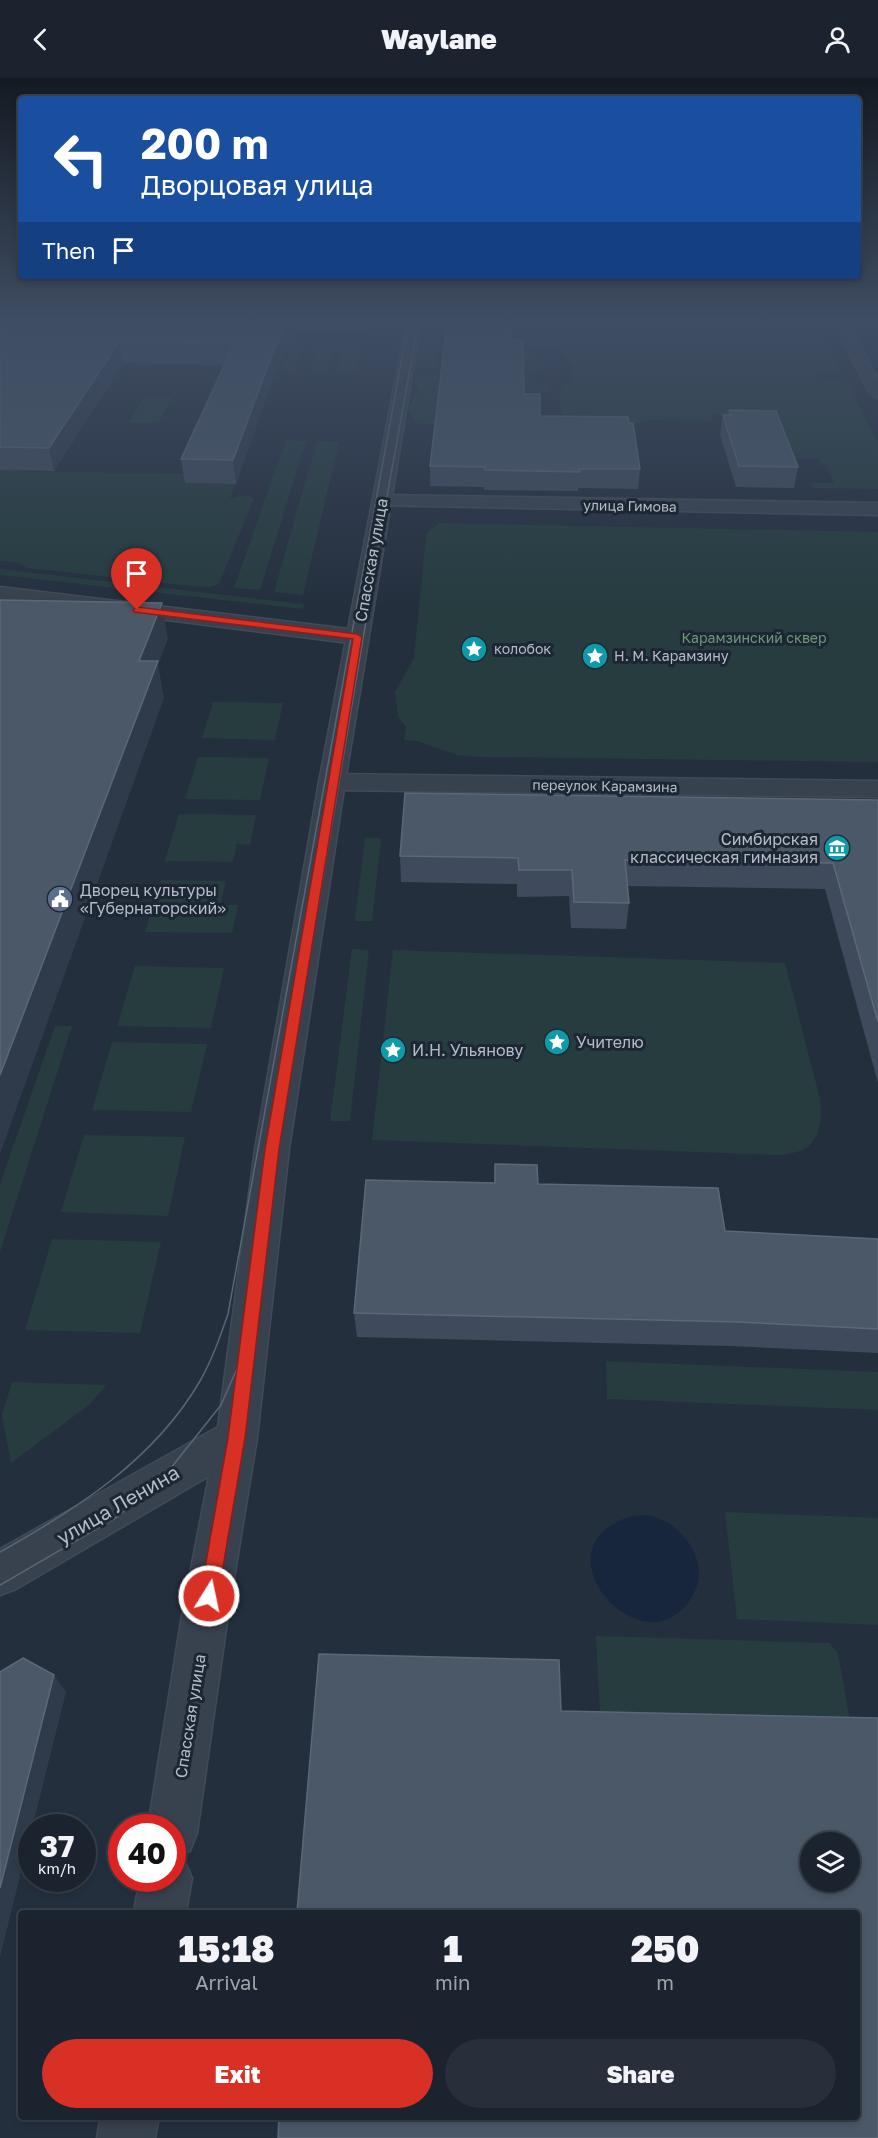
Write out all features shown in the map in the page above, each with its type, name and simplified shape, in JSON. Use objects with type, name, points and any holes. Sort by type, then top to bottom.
[{"type":"street","name":"Спасская улица","points":[[175,1814],[237,1438],[272,1149],[332,782],[397,415]]},
{"type":"street","name":"улица Гимова","points":[[382,501],[878,509]]},
{"type":"street","points":[[0,593],[357,637]]},
{"type":"street","name":"переулок Карамзина","points":[[332,782],[878,789]]},
{"type":"street","name":"улица Ленина","points":[[0,1573],[237,1438]]},
{"type":"street","points":[[160,1910],[164,1892]]},
{"type":"street","points":[[126,2138],[129,2120]]},
{"type":"green space","points":[[133,415],[162,415],[158,423],[129,423]]},
{"type":"green space","points":[[411,415],[468,415],[445,426],[416,423]]},
{"type":"green space","points":[[565,415],[713,415],[712,421],[652,420],[632,424],[565,419]]},
{"type":"green space","points":[[725,415],[864,415],[878,442],[878,489],[813,488],[811,483],[834,483],[827,465],[822,465],[819,458],[791,458]]},
{"type":"green space","points":[[286,440],[306,441],[260,590],[234,588]]},
{"type":"green space","points":[[317,441],[339,442],[303,595],[274,592]]},
{"type":"green space","points":[[0,462],[21,471],[188,474],[184,483],[235,484],[230,498],[245,495],[254,498],[219,584],[210,587],[27,568],[19,563],[0,561]]},
{"type":"green space","name":"Карамзинский сквер","points":[[439,523],[878,532],[878,762],[480,757],[457,755],[417,741],[404,740],[406,727],[398,717],[395,692],[414,658],[426,537],[428,532]]},
{"type":"green space","points":[[0,569],[304,604],[303,609],[0,575]]},
{"type":"green space","points":[[213,702],[283,703],[275,740],[202,738]]},
{"type":"green space","points":[[198,757],[269,758],[260,800],[185,799]]},
{"type":"green space","points":[[179,814],[256,815],[250,845],[237,844],[233,862],[165,861]]},
{"type":"green space","points":[[365,838],[381,838],[372,921],[355,921]]},
{"type":"green space","points":[[161,880],[226,881],[220,905],[238,905],[232,933],[145,932]]},
{"type":"green space","points":[[352,949],[369,950],[350,1121],[330,1121]]},
{"type":"green space","points":[[393,950],[785,963],[820,1099],[818,1132],[814,1140],[800,1151],[776,1155],[372,1140]]},
{"type":"green space","points":[[135,966],[224,968],[211,1028],[117,1026]]},
{"type":"green space","points":[[55,1026],[72,1026],[0,1252],[0,1184]]},
{"type":"green space","points":[[112,1042],[207,1044],[191,1112],[92,1110]]},
{"type":"green space","points":[[84,1135],[185,1137],[168,1216],[61,1212]]},
{"type":"green space","points":[[52,1239],[161,1242],[140,1333],[25,1330]]},
{"type":"green space","points":[[606,1361],[878,1372],[878,1410],[607,1399]]},
{"type":"green space","points":[[12,1382],[106,1385],[89,1405],[11,1463],[2,1415]]},
{"type":"green space","points":[[725,1512],[878,1518],[878,1625],[737,1619]]},
{"type":"green space","points":[[596,1636],[829,1643],[838,1653],[853,1738],[601,1732]]},
{"type":"water","points":[[632,1516],[651,1516],[673,1527],[683,1535],[696,1557],[699,1569],[694,1593],[674,1616],[651,1622],[627,1615],[607,1599],[594,1577],[591,1553],[603,1532]]},
{"type":"building","points":[[0,415],[71,415],[49,448],[0,447]]},
{"type":"building","points":[[201,415],[250,415],[233,460],[181,459]]},
{"type":"building","points":[[436,415],[540,415],[628,417],[629,423],[633,423],[640,469],[579,469],[580,472],[430,466]]},
{"type":"building","points":[[723,415],[778,415],[798,467],[739,466]]},
{"type":"building","name":"Дворец культуры «Губернаторский»","points":[[0,600],[162,603],[139,661],[158,661],[0,1075]]},
{"type":"building","points":[[405,793],[878,800],[878,1022],[833,863],[625,860],[629,903],[574,902],[572,870],[519,870],[518,858],[400,856]]},
{"type":"building","points":[[495,1164],[537,1165],[538,1184],[718,1188],[725,1231],[878,1239],[878,1329],[738,1322],[354,1313],[366,1180],[495,1183]]},
{"type":"building","points":[[319,1654],[559,1660],[561,1711],[878,1718],[878,2138],[278,2138],[279,2120],[860,2120],[860,1910],[297,1910]]},
{"type":"building","points":[[23,1658],[54,1675],[0,1888],[0,1672]]},
{"type":"tram line","points":[[0,1552],[85,1500],[112,1480],[160,1435],[200,1381],[212,1357],[228,1314],[392,415]]},
{"type":"tram line","points":[[0,1585],[117,1517],[159,1483],[221,1405],[239,1364],[248,1324],[402,415]]},
{"type":"place","name":"колобок","points":[[474,649]]},
{"type":"place","name":"Н. М. Карамзину","points":[[595,656]]},
{"type":"place","name":"Симбирская классическая гимназия","points":[[837,848]]},
{"type":"place","name":"Дворец культуры «Губернаторский»","points":[[60,899]]},
{"type":"place","name":"Учителю","points":[[557,1042]]},
{"type":"place","name":"И.Н. Ульянову","points":[[393,1050]]},
{"type":"route","points":[[137,610],[357,637],[272,1149],[237,1438],[209,1596]]}]
